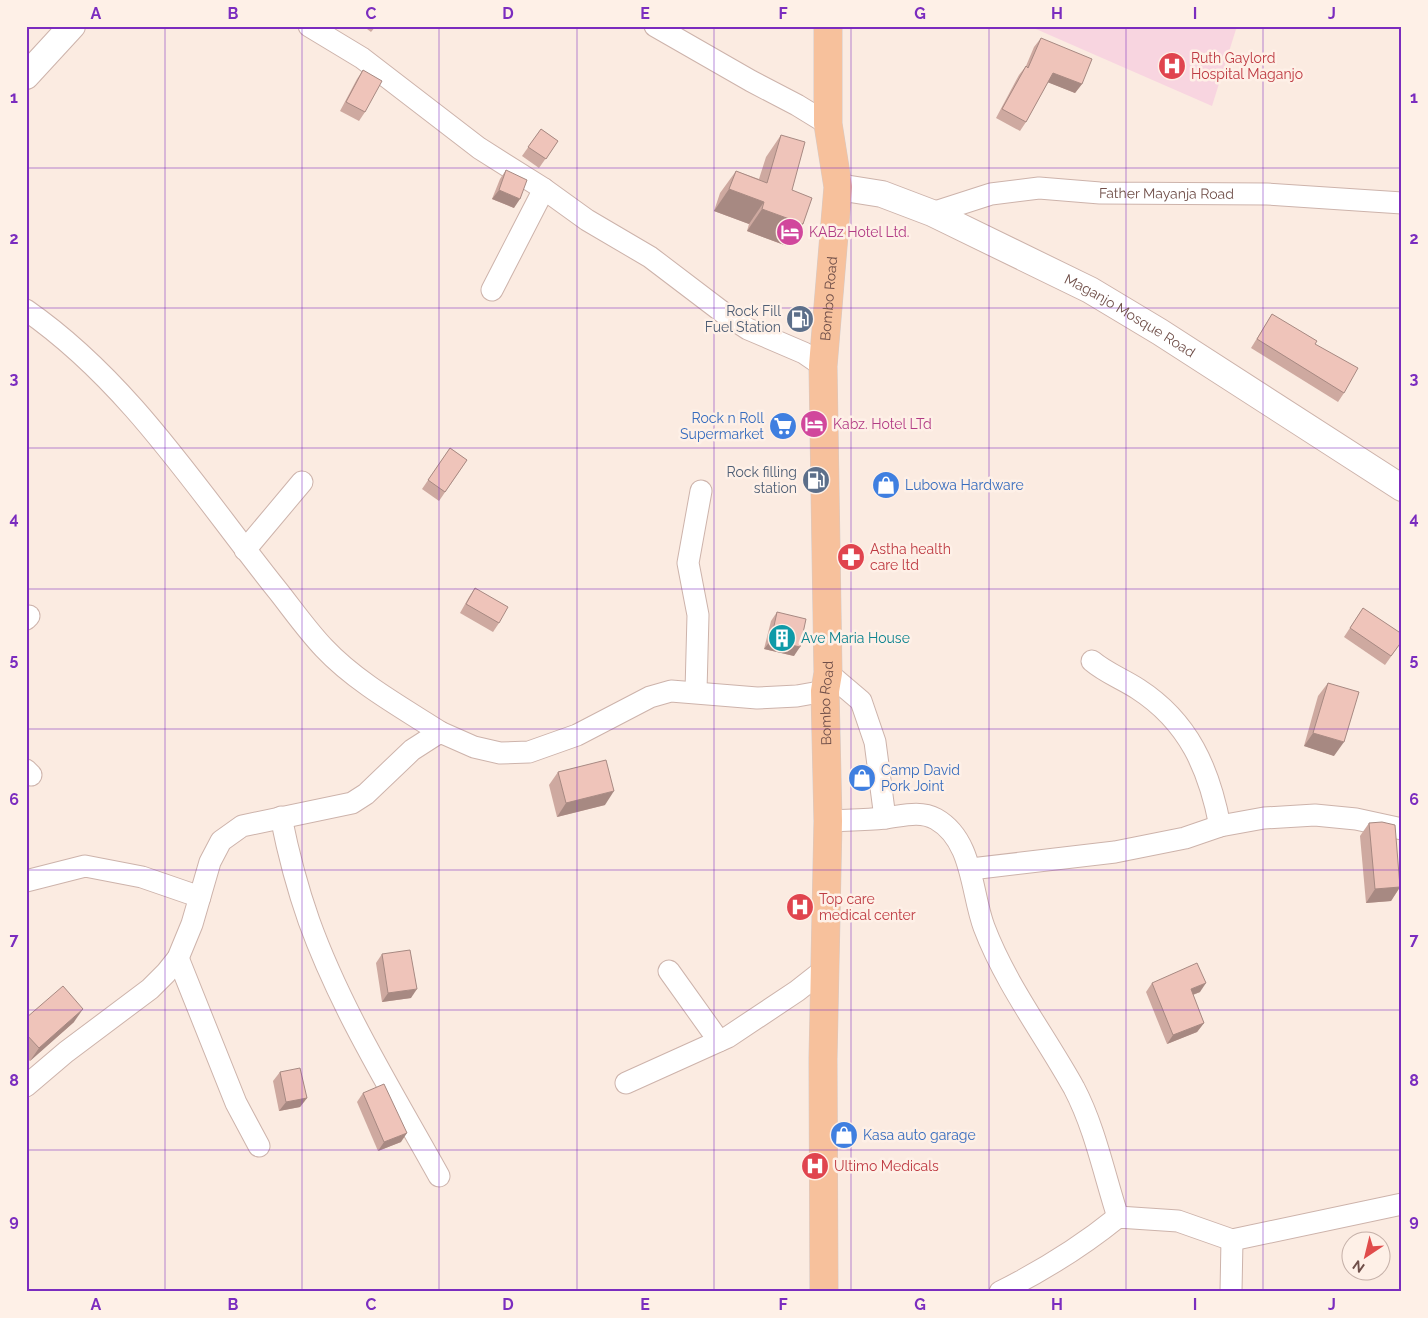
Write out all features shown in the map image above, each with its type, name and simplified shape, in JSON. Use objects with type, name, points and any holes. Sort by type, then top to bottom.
[{"type":"main road","name":"Bombo Road","points":[[824,1292],[825,969],[828,821],[823,366],[838,187],[828,124],[828,26]]},
{"type":"street","points":[[26,76],[72,26]]},
{"type":"street","points":[[308,26],[362,58],[479,148],[544,189],[587,220],[650,257],[724,314],[748,329],[804,353],[823,366]]},
{"type":"street","points":[[655,26],[751,81],[798,105],[828,124]]},
{"type":"street","name":"Maganjo Mosque Road","points":[[838,187],[882,194],[932,213],[1090,290],[1160,332],[1402,488]]},
{"type":"street","name":"Father Mayanja Road","points":[[932,213],[991,194],[1039,188],[1100,193],[1267,194],[1402,202]]},
{"type":"street","points":[[492,290],[544,189]]},
{"type":"street","points":[[26,310],[45,323],[119,390],[324,648],[358,676],[440,732],[474,747],[500,753],[530,752],[577,735],[650,697],[671,691],[696,691],[758,698],[797,696],[827,682],[861,701],[875,742],[885,818]]},
{"type":"street","points":[[245,550],[302,482]]},
{"type":"street","points":[[696,691],[698,615],[688,563],[702,491]]},
{"type":"street","points":[[1092,661],[1100,669],[1139,690],[1175,720],[1200,758],[1210,780],[1220,826]]},
{"type":"street","points":[[26,1086],[66,1052],[150,989],[178,958],[200,897],[210,862],[221,842],[242,826],[352,803],[366,794],[412,750],[440,732]]},
{"type":"street","points":[[828,821],[885,818],[911,814],[925,815],[937,819],[951,831],[971,869],[980,917],[1001,968],[1070,1082],[1088,1119],[1118,1217]]},
{"type":"street","points":[[971,869],[1115,852],[1185,838],[1220,826],[1264,818],[1315,814],[1356,819],[1402,829]]},
{"type":"street","points":[[281,817],[288,852],[308,920],[326,965],[357,1028],[439,1176]]},
{"type":"street","points":[[26,881],[85,866],[142,877],[200,897]]},
{"type":"street","points":[[178,958],[236,1103],[259,1146]]},
{"type":"street","points":[[626,1083],[728,1037],[797,991],[825,969]]},
{"type":"street","points":[[669,971],[719,1042]]},
{"type":"street","points":[[1000,1292],[1047,1267],[1090,1239],[1118,1217],[1178,1220],[1232,1240],[1402,1204]]},
{"type":"street","points":[[1230,1292],[1232,1240]]},
{"type":"shaded area","name":"Ruth Gaylord Hospital Maganjo","points":[[1029,26],[1237,26],[1212,106]]},
{"type":"building","points":[[1041,38],[1092,59],[1082,84],[1053,73],[1026,122],[1002,109],[1026,66],[1028,68]]},
{"type":"building","points":[[363,70],[382,81],[365,112],[346,102]]},
{"type":"building","points":[[541,129],[558,141],[546,159],[528,147]]},
{"type":"building","points":[[781,135],[805,142],[792,190],[812,198],[803,224],[762,209],[764,202],[729,189],[736,171],[767,183]]},
{"type":"building","points":[[506,170],[527,180],[520,199],[499,190]]},
{"type":"building","points":[[1272,314],[1317,341],[1315,344],[1358,368],[1344,393],[1257,339]]},
{"type":"building","points":[[450,448],[467,460],[445,492],[428,480]]},
{"type":"building","points":[[475,588],[508,607],[499,623],[466,604]]},
{"type":"building","points":[[1363,608],[1402,634],[1402,641],[1391,656],[1350,628]]},
{"type":"building","points":[[777,612],[806,619],[800,647],[771,640]]},
{"type":"building","points":[[1328,683],[1359,692],[1344,742],[1313,733]]},
{"type":"building","points":[[606,760],[614,791],[566,803],[558,772]]},
{"type":"building","points":[[1382,822],[1395,825],[1400,887],[1375,889],[1369,823]]},
{"type":"building","points":[[410,950],[417,989],[388,993],[382,954]]},
{"type":"building","points":[[1197,963],[1206,983],[1191,989],[1204,1023],[1173,1035],[1152,983]]},
{"type":"building","points":[[63,986],[83,1009],[39,1048],[26,1034],[26,1018]]},
{"type":"building","points":[[300,1068],[307,1098],[286,1102],[280,1072]]},
{"type":"building","points":[[384,1084],[407,1133],[384,1142],[363,1093]]},
{"type":"place","name":"Ruth Gaylord Hospital Maganjo","points":[[1172,66]]},
{"type":"place","name":"KABz Hotel Ltd.","points":[[790,232]]},
{"type":"place","name":"Rock Fill Fuel Station","points":[[800,319]]},
{"type":"place","name":"Kabz. Hotel LTd","points":[[814,424]]},
{"type":"place","name":"Rock n Roll Supermarket","points":[[783,426]]},
{"type":"place","name":"Rock filling station","points":[[816,480]]},
{"type":"place","name":"Lubowa Hardware","points":[[886,485]]},
{"type":"place","name":"Astha health care ltd","points":[[851,557]]},
{"type":"place","name":"Ave Maria House","points":[[782,638]]},
{"type":"place","name":"Camp David Pork Joint","points":[[862,778]]},
{"type":"place","name":"Top care medical center","points":[[800,907]]},
{"type":"place","name":"Kasa auto garage","points":[[844,1135]]},
{"type":"place","name":"Ultimo Medicals","points":[[815,1166]]}]
